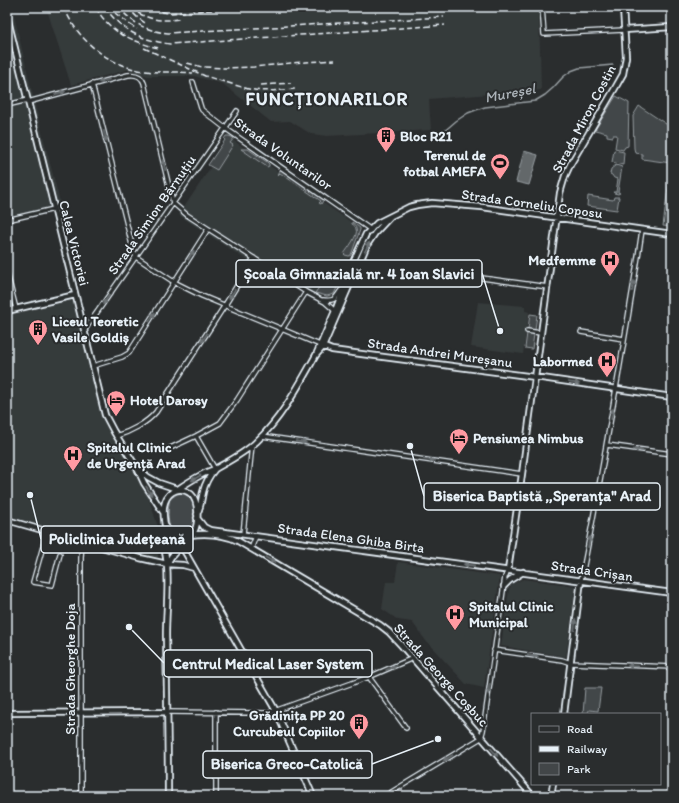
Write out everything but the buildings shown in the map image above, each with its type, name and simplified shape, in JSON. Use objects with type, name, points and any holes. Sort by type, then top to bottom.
[{"type":"main road","name":"Strada Miron Costin","points":[[508,570],[562,187],[570,164],[623,74],[625,62],[623,7]]},
{"type":"main road","name":"Calea Victoriei","points":[[7,16],[105,415],[116,436],[137,468],[144,483],[163,512]]},
{"type":"main road","points":[[624,30],[672,27]]},
{"type":"main road","name":"Strada Corneliu Coposu","points":[[370,229],[377,223],[403,209],[416,204],[432,203],[490,208],[672,234]]},
{"type":"main road","name":"Strada Corneliu Coposu","points":[[322,346],[367,246],[375,233],[391,216]]},
{"type":"main road","points":[[168,796],[166,634],[167,564],[164,548],[164,504],[167,497],[171,493],[201,475],[215,469],[252,445],[262,436],[280,414],[322,346],[362,241],[370,229]]},
{"type":"main road","points":[[7,311],[75,295]]},
{"type":"main road","name":"Strada Andrei Mureșanu","points":[[322,346],[332,350],[672,397]]},
{"type":"main road","name":"Calea Victoriei","points":[[137,468],[148,477],[159,483],[178,489]]},
{"type":"main road","points":[[167,564],[195,530],[203,491],[207,480],[215,469]]},
{"type":"main road","points":[[178,489],[188,492],[194,498],[196,502],[197,516]]},
{"type":"main road","name":"Strada Elena Ghiba Birta","points":[[197,516],[204,527],[208,529],[508,570]]},
{"type":"main road","points":[[7,520],[140,558],[194,568]]},
{"type":"main road","points":[[164,525],[171,534],[176,537],[190,536]]},
{"type":"main road","points":[[164,534],[181,546],[185,552],[276,711],[313,796]]},
{"type":"main road","name":"Strada George Coșbuc","points":[[190,536],[210,534],[231,538],[380,625],[395,638],[481,738],[533,795]]},
{"type":"main road","name":"Strada Crișan","points":[[508,570],[672,593]]},
{"type":"main road","points":[[504,586],[510,580],[523,572]]},
{"type":"main road","points":[[564,713],[581,580]]},
{"type":"main road","points":[[7,713],[167,712]]},
{"type":"main road","points":[[551,796],[553,785]]},
{"type":"street","points":[[542,7],[544,34],[624,30]]},
{"type":"street","points":[[7,105],[132,74],[138,75],[144,83],[173,203],[179,209],[208,229],[306,292],[322,300],[335,311]]},
{"type":"street","name":"Strada Voluntarilor","points":[[192,82],[202,110],[225,128],[375,233]]},
{"type":"street","points":[[92,84],[136,257],[174,282],[202,296],[322,346]]},
{"type":"street","name":"Strada Simion Bărnuțiu","points":[[84,331],[237,111]]},
{"type":"street","points":[[7,220],[54,209]]},
{"type":"street","points":[[93,366],[127,354],[208,229]]},
{"type":"street","points":[[581,580],[607,445],[642,230]]},
{"type":"street","points":[[116,436],[144,423],[152,417],[254,258]]},
{"type":"street","points":[[361,259],[370,262],[408,268],[548,287]]},
{"type":"street","points":[[7,273],[16,309]]},
{"type":"street","points":[[322,300],[335,299],[341,289],[345,286]]},
{"type":"street","points":[[166,450],[217,426],[222,421],[306,292]]},
{"type":"street","points":[[527,331],[541,333]]},
{"type":"street","points":[[581,332],[624,339]]},
{"type":"street","points":[[196,436],[215,469]]},
{"type":"street","points":[[262,436],[522,474]]},
{"type":"street","points":[[243,534],[252,445]]},
{"type":"street","points":[[607,445],[672,454]]},
{"type":"street","points":[[47,532],[33,582],[52,585],[60,554]]},
{"type":"street","points":[[251,549],[256,536]]},
{"type":"street","name":"Strada Gheorghe Doja","points":[[81,796],[82,541]]},
{"type":"street","points":[[385,796],[481,738],[505,577],[508,570]]},
{"type":"street","points":[[494,650],[562,660],[571,664],[672,667]]},
{"type":"street","points":[[167,712],[266,713],[276,711],[369,677],[413,658]]},
{"type":"street","points":[[369,677],[406,728]]},
{"type":"street","points":[[216,712],[216,796]]},
{"type":"shaded area","points":[[7,7],[12,7],[61,206],[7,219]]},
{"type":"shaded area","points":[[46,7],[539,7],[541,90],[429,99],[431,130],[327,136],[311,134],[290,121],[271,122],[223,84],[194,76],[148,76],[127,70],[71,85]]},
{"type":"shaded area","points":[[230,138],[361,229],[333,295],[328,297],[310,292],[245,259],[179,215]]},
{"type":"shaded area","points":[[524,151],[538,155],[529,185],[516,182]]},
{"type":"shaded area","name":"Spitalul Clinic de Urgență Arad","points":[[75,295],[105,415],[144,483],[159,530],[157,560],[7,520],[7,312]]},
{"type":"shaded area","points":[[478,302],[525,306],[525,311],[529,312],[523,354],[471,347]]},
{"type":"shaded area","name":"Spitalul Clinic Municipal","points":[[398,562],[500,576],[484,688],[466,684],[426,641],[412,622],[398,620],[382,609],[386,582],[395,582]]},
{"type":"shaded area","points":[[523,579],[576,586],[566,657],[501,646],[509,589],[512,584]]},
{"type":"green space","points":[[616,96],[629,103],[628,146],[623,150],[615,148],[617,135],[613,135],[613,137],[607,136],[607,133],[595,130]]},
{"type":"green space","points":[[639,106],[672,128],[672,227],[663,226],[671,163],[642,159],[642,154],[635,153],[633,116]]},
{"type":"green space","points":[[226,136],[234,138],[230,143],[233,145],[217,170],[208,165],[225,140],[224,139]]},
{"type":"green space","points":[[241,149],[248,149],[267,162],[269,166],[267,167]]},
{"type":"green space","points":[[614,150],[624,152],[623,165],[612,162]]},
{"type":"green space","points":[[616,165],[622,167],[618,192],[620,193],[618,194],[613,192],[616,192],[618,179],[614,178],[610,174],[611,169]]},
{"type":"green space","points":[[280,170],[323,198],[321,204],[319,203],[321,201],[280,173],[278,175],[277,174]]},
{"type":"green space","points":[[588,196],[613,200],[614,197],[619,197],[617,210],[587,206]]},
{"type":"green space","points":[[352,222],[360,228],[360,230],[351,255],[349,256],[344,254],[356,235],[356,228]]},
{"type":"green space","points":[[339,262],[345,265],[346,269],[334,294],[327,296],[315,293],[336,264]]},
{"type":"green space","points":[[530,314],[537,315],[535,330],[528,329]]},
{"type":"green space","points":[[527,333],[534,334],[532,349],[525,348]]},
{"type":"green space","points":[[183,493],[190,497],[192,501],[194,510],[193,523],[191,531],[188,533],[176,534],[171,530],[169,523],[169,502],[170,499],[177,494]]},
{"type":"green space","points":[[585,688],[601,688],[598,711],[589,710],[588,713],[583,713]]},
{"type":"waterway","name":"Mureșel","points":[[434,140],[468,113],[485,107],[535,101],[545,95],[571,71],[579,68],[613,65]]},
{"type":"railway","points":[[64,7],[77,30],[86,40],[96,50],[119,64],[144,71],[193,73]]},
{"type":"railway","points":[[83,7],[84,11]]},
{"type":"railway","points":[[96,7],[101,16],[123,36]]},
{"type":"railway","points":[[105,7],[118,22],[133,33],[150,40],[170,44],[445,25]]},
{"type":"railway","points":[[118,7],[134,22],[146,28],[168,33],[444,17]]},
{"type":"railway","points":[[127,7],[145,23]]},
{"type":"railway","points":[[144,7],[169,13],[252,7]]},
{"type":"railway","points":[[115,13],[137,29]]},
{"type":"railway","points":[[138,13],[158,20],[179,19]]},
{"type":"railway","points":[[119,33],[139,42],[159,48]]},
{"type":"railway","points":[[144,48],[205,76],[251,90],[264,91],[296,89]]},
{"type":"railway","points":[[187,63],[202,67],[225,68],[335,60]]},
{"type":"railway","points":[[261,85],[291,83]]},
{"type":"place","name":"Bloc R21","points":[[386,153]]},
{"type":"place","name":"Terenul de fotbal AMEFA","points":[[500,180]]},
{"type":"place","name":"Medfemme","points":[[610,277]]},
{"type":"place","name":"Școala Gimnazială nr. 4 Ioan Slavici","points":[[500,331]]},
{"type":"place","name":"Liceul Teoretic Vasile Goldiș","points":[[38,346]]},
{"type":"place","name":"Labormed","points":[[607,378]]},
{"type":"place","name":"Hotel Darosy","points":[[116,417]]},
{"type":"place","name":"Biserica Baptistă ,,Speranța\" Arad","points":[[410,446]]},
{"type":"place","name":"Pensiunea Nimbus","points":[[459,455]]},
{"type":"place","name":"Spitalul Clinic de Urgență Arad","points":[[73,472]]},
{"type":"place","name":"Policlinica Județeană","points":[[30,495]]},
{"type":"place","name":"Centrul Medical Laser System","points":[[129,627]]},
{"type":"place","name":"Spitalul Clinic Municipal","points":[[455,631]]},
{"type":"place","name":"Biserica Greco-Catolică","points":[[438,739]]},
{"type":"place","name":"Grădinița PP 20 Curcubeul Copiilor","points":[[359,740]]},
{"type":"district","name":"FUNCȚIONARILOR","points":[[327,99]]}]
